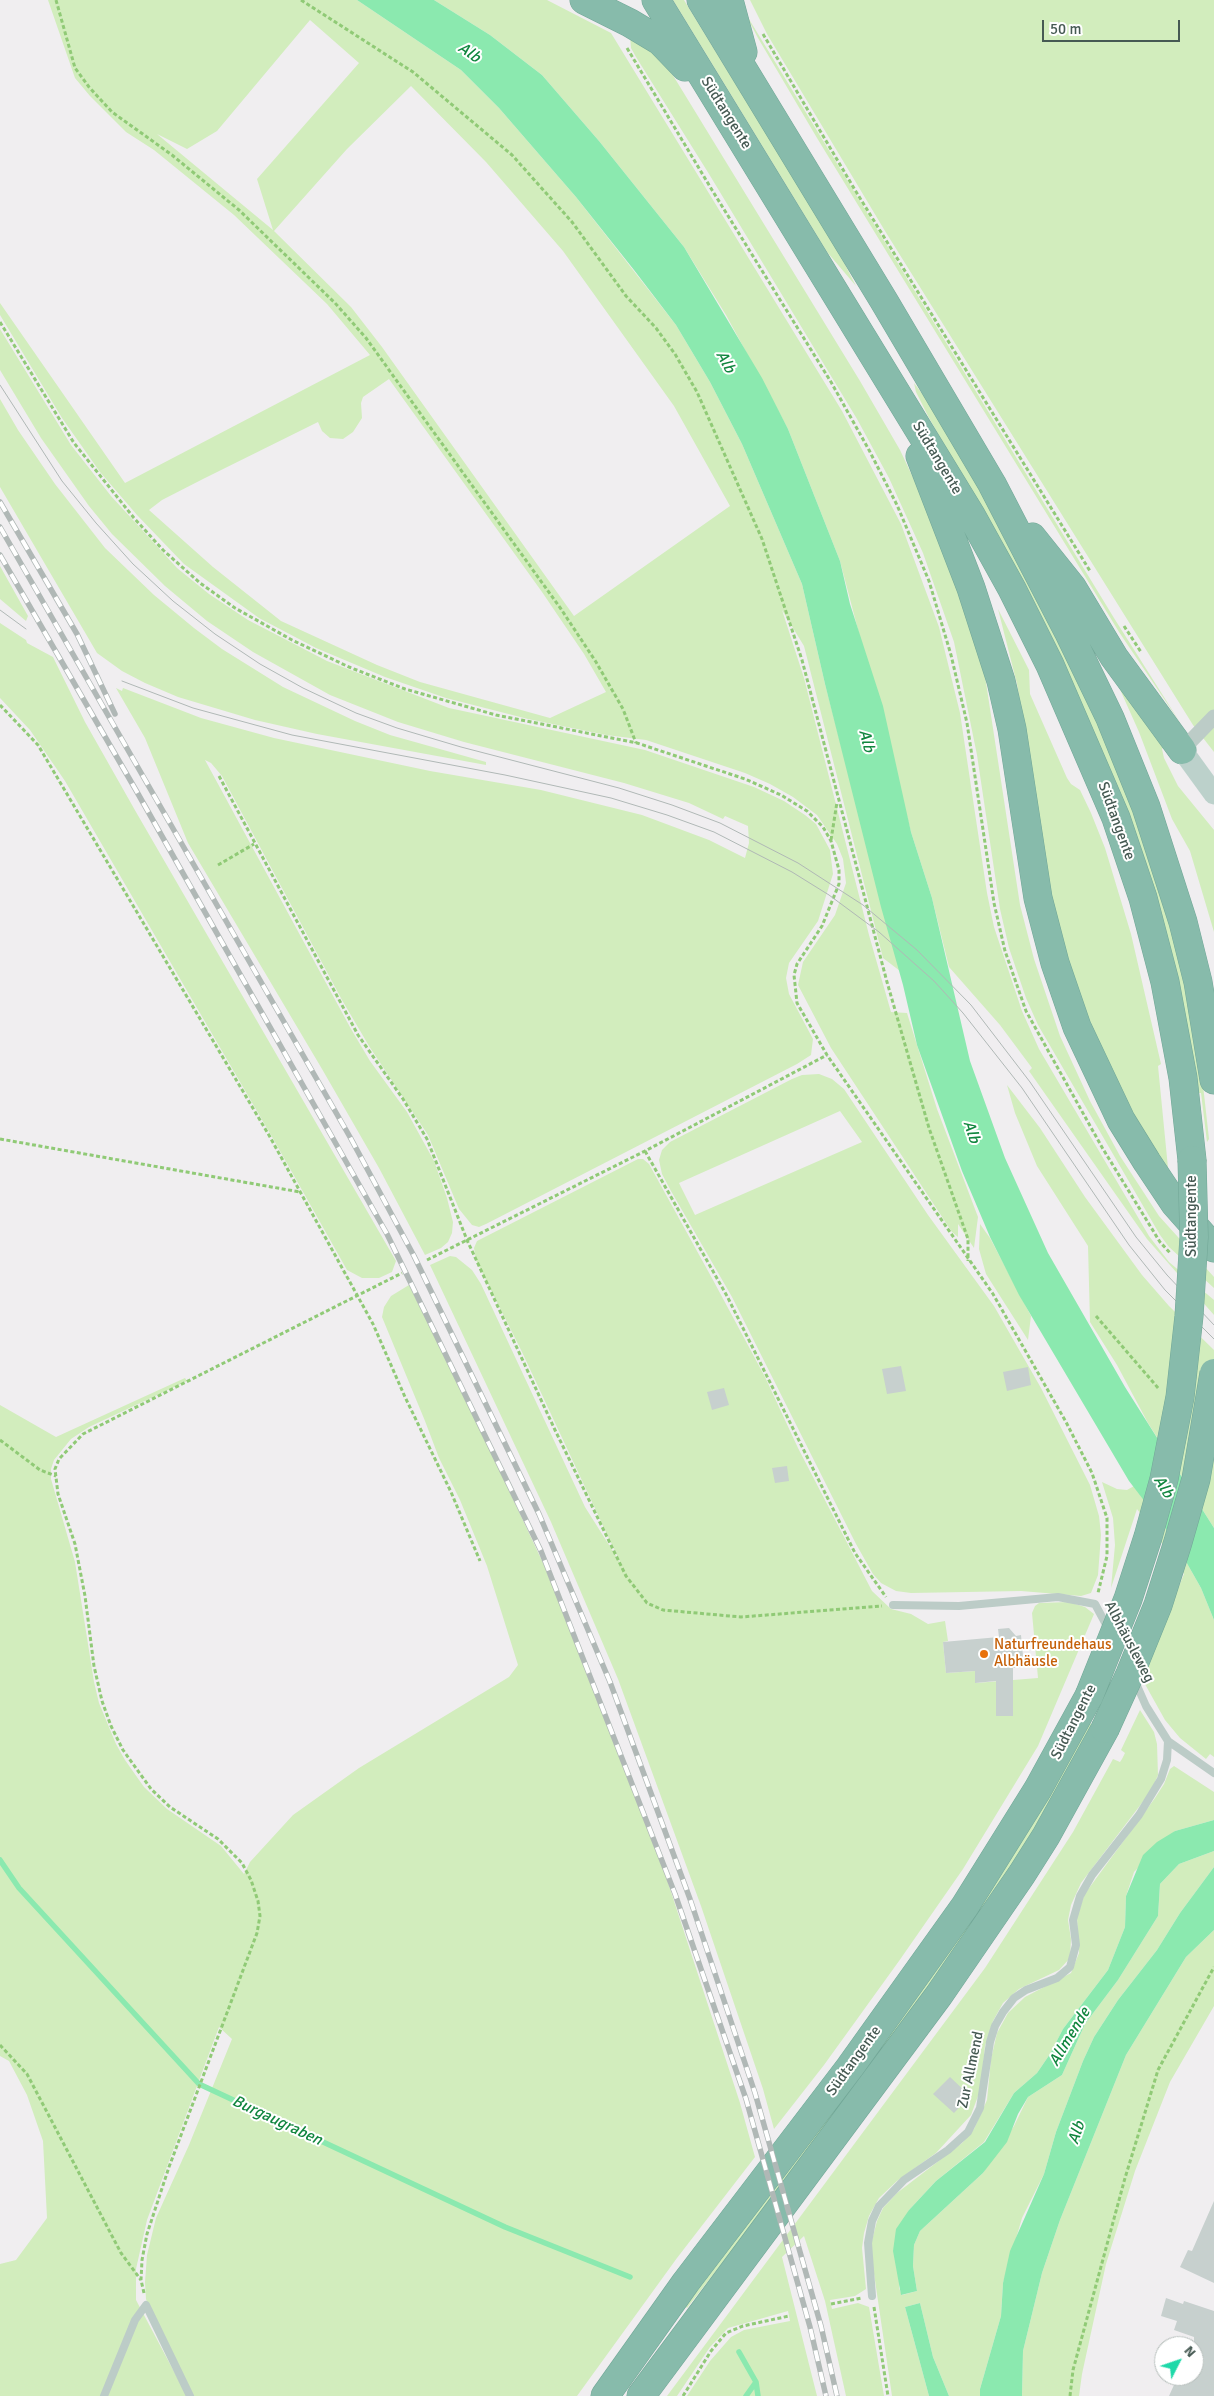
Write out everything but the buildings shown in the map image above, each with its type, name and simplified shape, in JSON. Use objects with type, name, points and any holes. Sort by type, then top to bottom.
[{"type":"highway","points":[[584,0],[630,23],[660,41],[720,103]]},
{"type":"highway","name":"Südtangente","points":[[605,2396],[686,2282],[764,2182],[960,1914],[1038,1789],[1088,1696],[1128,1598],[1164,1479],[1180,1397],[1190,1316],[1194,1238],[1192,1160],[1183,1078],[1165,982],[1143,898],[1116,818],[1080,730],[1012,589],[971,515],[656,0]]},
{"type":"highway","points":[[701,0],[884,301],[992,484],[1106,709],[1146,807],[1185,930],[1198,982],[1214,1080]]},
{"type":"highway","points":[[729,0],[750,82]]},
{"type":"highway","points":[[889,380],[951,535],[1001,681],[1012,729],[1038,898],[1055,963],[1077,1028],[1121,1120],[1147,1162],[1175,1204],[1214,1248]]},
{"type":"highway","points":[[992,484],[1072,587],[1114,657],[1182,750]]},
{"type":"highway","name":"Südtangente","points":[[641,2396],[939,1995],[1027,1866],[1105,1729],[1154,1613],[1178,1542],[1196,1479],[1214,1374]]},
{"type":"main road","points":[[1182,750],[1214,794]]},
{"type":"street","points":[[1182,750],[1214,717]]},
{"type":"lane","name":"Albhäusleweg","points":[[893,1605],[959,1606],[1058,1597],[1096,1604],[1116,1644]]},
{"type":"lane","name":"Albhäusleweg","points":[[1125,1662],[1146,1706],[1168,1741],[1214,1774]]},
{"type":"lane","name":"Zur Allmend","points":[[872,2296],[868,2243],[872,2221],[879,2206],[904,2180],[948,2150],[968,2132],[980,2108],[990,2042],[995,2026],[1014,1998],[1026,1990],[1057,1978],[1070,1967],[1076,1944],[1073,1920],[1080,1896],[1092,1876],[1138,1815],[1161,1779],[1167,1760],[1168,1741]]},
{"type":"lane","points":[[104,2396],[135,2320],[146,2305],[190,2396]]},
{"type":"path","points":[[56,0],[75,68],[112,112],[172,155],[239,210],[334,303],[366,338],[561,609],[623,709],[637,743]]},
{"type":"path","points":[[301,0],[413,72],[512,155],[572,222],[626,296],[656,328],[675,354],[696,392],[762,538],[802,660],[838,801],[930,1128],[968,1239],[968,1261]]},
{"type":"path","points":[[630,23],[624,41],[632,59],[831,382],[897,505],[929,581],[951,655],[967,723],[994,903],[1005,951],[1026,1011],[1103,1149],[1160,1242],[1172,1255]]},
{"type":"path","points":[[763,33],[860,198],[1091,573]]},
{"type":"path","points":[[0,322],[74,443],[134,518],[163,550],[194,578],[235,608],[292,640],[349,667],[406,689],[451,704],[637,743],[745,779],[781,795],[806,811],[823,827],[831,841],[839,870],[839,884],[822,926],[804,951],[794,975],[798,1003],[827,1055],[992,1294],[1043,1381],[1092,1473],[1102,1499],[1108,1535],[1107,1556],[1096,1604]]},
{"type":"path","points":[[1121,621],[1142,654]]},
{"type":"path","points":[[0,705],[38,745],[270,1137],[373,1324],[405,1397],[451,1492],[480,1561]]},
{"type":"path","points":[[219,776],[358,1034],[403,1099],[427,1139],[468,1240],[554,1430],[622,1567],[647,1603],[664,1610],[741,1617],[893,1605]]},
{"type":"path","points":[[831,841],[838,801]]},
{"type":"path","points":[[218,865],[254,844]]},
{"type":"path","points":[[427,1260],[645,1151],[827,1055]]},
{"type":"path","points":[[0,1139],[300,1192]]},
{"type":"path","points":[[645,1151],[727,1296],[855,1553],[893,1605]]},
{"type":"path","points":[[146,2305],[142,2280],[147,2234],[169,2167],[200,2090],[257,1933],[260,1916],[258,1901],[251,1880],[242,1863],[218,1839],[170,1807],[152,1789],[123,1750],[111,1726],[102,1701],[94,1666],[85,1596],[75,1544],[58,1494],[55,1469],[59,1459],[84,1434],[402,1273]]},
{"type":"path","points":[[1096,1316],[1162,1393]]},
{"type":"path","points":[[0,1440],[40,1470],[56,1476]]},
{"type":"path","points":[[1070,2396],[1073,2370],[1125,2178],[1158,2070],[1214,1967]]},
{"type":"path","points":[[0,2045],[27,2074],[121,2253],[142,2280]]},
{"type":"path","points":[[831,2304],[872,2296],[888,2396]]},
{"type":"path","points":[[683,2396],[711,2351],[726,2333],[743,2326],[789,2316]]},
{"type":"shaded area","points":[[48,0],[357,0],[461,70],[499,108],[576,197],[676,325],[710,382],[742,444],[802,584],[825,684],[900,971],[883,958],[804,646],[782,610],[804,678],[869,935],[891,1012],[907,1013],[937,1109],[978,1217],[974,1248],[958,1224],[958,1237],[952,1232],[831,1048],[798,985],[803,962],[835,915],[846,883],[843,859],[837,844],[817,815],[793,797],[745,773],[646,740],[606,735],[528,719],[446,698],[385,677],[316,648],[259,618],[184,564],[137,515],[100,472],[62,418],[0,315],[0,303],[125,483],[370,355],[327,304],[234,215],[154,150],[126,132],[75,78]],"holes":[[[310,20],[359,63],[257,179],[273,230],[157,134],[187,149],[217,131]],[[411,86],[486,162],[563,251],[674,406],[730,506],[574,616],[382,347],[351,307],[274,231],[347,149]],[[389,379],[542,592],[584,654],[606,692],[550,718],[420,682],[377,665],[281,621],[213,567],[149,510],[162,500],[318,422],[322,431],[330,438],[343,439],[353,432],[362,418],[361,403],[363,397]]]},
{"type":"shaded area","points":[[434,0],[547,0],[611,33],[842,411],[901,524],[939,627],[960,713],[987,893],[994,927],[1022,1011],[1039,1049],[1149,1236],[1169,1262],[1214,1300],[1214,1315],[1147,1239],[1029,1071],[1032,1068],[1000,1025],[949,967],[932,898],[911,832],[840,561],[788,429],[726,315],[684,247],[599,141],[542,75],[490,35]]},
{"type":"shaded area","points":[[673,0],[684,0],[836,247],[856,286],[827,252]]},
{"type":"shaded area","points":[[750,0],[1214,0],[1214,752],[1193,725],[885,231],[767,34]]},
{"type":"shaded area","points":[[741,6],[1114,618],[1181,724],[1119,632],[817,138]]},
{"type":"shaded area","points":[[630,36],[664,62],[674,77],[860,381],[900,450],[926,505],[941,538],[985,676],[1020,905],[1034,959],[1060,1036],[1090,1101],[1120,1156],[1159,1216],[1214,1277],[1214,1288],[1169,1247],[1160,1235],[1038,1025],[1026,998],[1009,948],[1000,909],[977,755],[954,642],[923,553],[889,478],[857,419],[636,57],[631,48]]},
{"type":"shaded area","points":[[0,329],[71,445],[111,496],[177,568],[209,594],[248,620],[327,661],[449,708],[645,750],[754,787],[784,801],[816,824],[830,850],[833,874],[818,921],[789,963],[786,978],[789,994],[813,1039],[811,1055],[797,1064],[486,1224],[479,1227],[472,1225],[459,1209],[428,1135],[369,1046],[342,1000],[222,776],[211,763],[205,760],[351,1029],[370,1061],[407,1112],[434,1161],[453,1222],[452,1233],[448,1242],[441,1248],[425,1255],[379,1168],[188,843],[145,738],[116,688],[122,691],[123,688],[201,718],[274,738],[430,771],[541,790],[642,815],[709,840],[745,858],[749,843],[748,826],[725,816],[723,819],[689,803],[624,783],[464,742],[398,722],[330,695],[253,652],[207,621],[165,586],[112,534],[89,506],[41,438],[0,370]]},
{"type":"shaded area","points":[[914,383],[962,455],[1095,711],[1146,841],[1186,982],[1201,1067],[1209,1139],[1207,1142],[1201,1093],[1197,1093],[1188,1034],[984,515],[928,416],[916,392]]},
{"type":"shaded area","points":[[0,399],[18,430],[55,484],[105,548],[154,595],[194,628],[222,649],[283,687],[355,721],[390,735],[486,762],[486,765],[317,734],[255,720],[178,697],[122,671],[97,653],[0,487]]},
{"type":"shaded area","points":[[0,566],[28,616],[26,621],[0,599]]},
{"type":"shaded area","points":[[998,609],[1029,670],[1030,694],[1067,778],[1071,784],[1080,790],[1091,813],[1105,848],[1131,934],[1161,1064],[1158,1066],[1169,1178],[1124,1100],[1080,1004],[1057,929],[1017,684]]},
{"type":"shaded area","points":[[0,623],[26,640],[27,643],[53,657],[85,722],[136,812],[396,1261],[392,1272],[379,1278],[362,1278],[347,1270],[275,1142],[65,781],[30,730],[0,698]]},
{"type":"shaded area","points":[[1110,667],[1165,745],[1162,749],[1164,758],[1178,786],[1214,830],[1214,932],[1190,851],[1172,819],[1139,732]]},
{"type":"shaded area","points":[[819,1074],[832,1079],[844,1089],[928,1215],[994,1306],[1041,1388],[1090,1485],[1099,1516],[1101,1535],[1098,1575],[1091,1593],[1081,1596],[1021,1591],[911,1593],[896,1591],[881,1583],[873,1574],[856,1544],[732,1297],[662,1174],[659,1160],[662,1150],[670,1142],[802,1075]],"holes":[[[840,1111],[862,1142],[695,1215],[679,1183]]]},
{"type":"shaded area","points":[[1007,1085],[1040,1128],[1085,1197],[1142,1275],[1169,1306],[1214,1350],[1214,1528],[1148,1423],[1117,1365],[1090,1322],[1088,1246],[1037,1166],[1015,1113]]},
{"type":"shaded area","points":[[638,1159],[643,1159],[649,1164],[713,1280],[765,1377],[798,1448],[872,1591],[891,1609],[911,1614],[928,1624],[945,1621],[948,1641],[943,1642],[946,1673],[975,1671],[976,1683],[1038,1678],[1032,1613],[1035,1606],[1039,1603],[1069,1602],[1085,1607],[1094,1614],[1038,1746],[963,1869],[824,2065],[774,2129],[763,2089],[701,1906],[618,1679],[551,1522],[430,1265],[450,1256],[456,1257],[472,1270],[481,1284],[585,1507],[621,1564],[522,1352],[476,1260],[474,1248],[477,1241]]},
{"type":"shaded area","points":[[980,1224],[990,1238],[1031,1316],[1028,1340],[986,1274],[979,1249]]},
{"type":"shaded area","points":[[409,1285],[476,1420],[543,1563],[598,1695],[657,1849],[740,2103],[755,2157],[677,2258],[577,2396],[193,2396],[153,2320],[146,2299],[145,2282],[147,2255],[156,2218],[189,2145],[232,2039],[219,2027],[147,2220],[136,2269],[136,2300],[187,2396],[0,2396],[0,2264],[16,2260],[47,2218],[43,2141],[27,2095],[9,2061],[0,2056],[0,1405],[56,1437],[185,1378],[187,1381],[89,1427],[71,1439],[54,1460],[51,1469],[51,1479],[75,1562],[99,1703],[116,1744],[144,1787],[167,1809],[221,1846],[244,1874],[250,1862],[293,1815],[359,1768],[509,1677],[518,1665],[487,1566],[460,1500],[439,1458],[382,1317],[384,1307],[391,1296]]},
{"type":"shaded area","points":[[1102,1482],[1117,1489],[1127,1490],[1134,1486],[1172,1537],[1201,1588],[1214,1620],[1214,1757],[1210,1754],[1206,1759],[1180,1738],[1165,1720],[1141,1677],[1184,1574],[1137,1509],[1111,1588],[1115,1545],[1113,1518]]},
{"type":"shaded area","points":[[1098,1707],[1090,1723],[1092,1725],[1036,1828],[968,1933],[738,2243],[687,2308],[685,2306]]},
{"type":"shaded area","points":[[1140,1710],[1154,1732],[1157,1744],[1158,1775],[1151,1791],[1081,1883],[1071,1905],[1068,1920],[1071,1939],[1070,1958],[1059,1970],[1019,1989],[1003,2003],[993,2021],[985,2046],[981,2088],[971,2115],[936,2153],[897,2181],[879,2198],[869,2216],[864,2233],[862,2248],[866,2289],[855,2296],[830,2300],[832,2309],[858,2303],[869,2307],[884,2396],[846,2396],[825,2301],[804,2236],[782,2257],[817,2396],[687,2396],[710,2361],[731,2337],[744,2330],[790,2321],[788,2311],[728,2328],[710,2347],[677,2396],[667,2396],[985,1968],[1073,1832],[1113,1759],[1120,1762],[1122,1759],[1125,1753],[1121,1750]]},
{"type":"shaded area","points":[[1174,1766],[1214,1792],[1214,1820],[1175,1831],[1134,1872],[1126,1896],[1125,1927],[1108,1970],[1063,2029],[1050,2054],[1037,2073],[1014,2093],[984,2142],[936,2181],[909,2210],[899,2288],[902,2295],[917,2291],[913,2266],[914,2245],[920,2231],[983,2173],[1014,2126],[1028,2097],[1062,2075],[1085,2024],[1118,1980],[1158,1916],[1160,1884],[1179,1864],[1214,1851],[1214,1867],[1180,1913],[1157,1950],[1118,2000],[1094,2037],[1083,2061],[1056,2132],[1044,2174],[1022,2218],[1003,2283],[1001,2316],[980,2389],[980,2396],[949,2396],[933,2357],[920,2303],[905,2307],[929,2396],[892,2396],[872,2260],[871,2244],[877,2221],[883,2208],[897,2193],[962,2143],[974,2129],[987,2100],[991,2059],[997,2033],[1008,2013],[1025,1997],[1071,1973],[1079,1953],[1077,1918],[1084,1895],[1155,1798],[1164,1784],[1170,1769]]},
{"type":"shaded area","points":[[1214,1930],[1214,2006],[1170,2082],[1135,2171],[1106,2264],[1079,2396],[1022,2396],[1023,2351],[1042,2273],[1060,2220],[1126,2055],[1186,1957]]},
{"type":"water","name":"Alb","points":[[357,0],[434,0],[490,35],[542,75],[599,141],[684,247],[762,378],[788,429],[840,561],[850,604],[883,706],[911,832],[932,898],[970,1061],[1005,1158],[1048,1253],[1125,1387],[1214,1528],[1214,1620],[1201,1588],[1172,1537],[1129,1481],[1019,1295],[990,1237],[962,1171],[917,1045],[825,684],[802,584],[742,444],[710,382],[676,325],[634,270],[576,197],[499,108],[461,70]]},
{"type":"water","points":[[1214,1820],[1214,1851],[1179,1864],[1160,1884],[1158,1916],[1118,1980],[1085,2024],[1062,2075],[1028,2097],[1018,2114],[1007,2142],[983,2173],[920,2231],[914,2245],[913,2266],[917,2291],[901,2295],[893,2251],[896,2229],[909,2210],[936,2181],[985,2142],[1014,2093],[1037,2073],[1050,2054],[1063,2029],[1108,1970],[1125,1927],[1126,1896],[1143,1855],[1157,1842],[1175,1831]]},
{"type":"water","name":"Alb","points":[[1214,1867],[1214,1930],[1186,1957],[1126,2055],[1060,2220],[1042,2273],[1023,2351],[1022,2396],[980,2396],[980,2389],[1001,2316],[1003,2283],[1010,2251],[1044,2174],[1056,2132],[1083,2061],[1094,2037],[1118,2000],[1157,1950],[1180,1913]]},
{"type":"water","points":[[920,2303],[933,2357],[949,2396],[929,2396],[905,2307]]},
{"type":"waterway","name":"Burgaugraben","points":[[0,1860],[19,1888],[199,2084],[505,2227],[630,2277]]},
{"type":"waterway","name":"Allmende","points":[[739,2352],[756,2382],[746,2396]]},
{"type":"waterway","name":"Allmende","points":[[756,2382],[758,2396]]},
{"type":"tram line","points":[[0,385],[62,481],[133,564],[173,601],[215,634],[260,664],[303,688],[356,713],[397,728],[461,747],[619,788],[720,823],[798,863],[863,905],[917,950],[971,1005],[1030,1082],[1136,1237],[1167,1275],[1214,1325]]},
{"type":"tram line","points":[[0,610],[26,629]]},
{"type":"tram line","points":[[122,681],[193,708],[292,735],[505,775],[611,798],[714,832],[792,872],[829,895],[879,932],[934,981],[963,1013],[1022,1088],[1129,1245],[1165,1290],[1214,1339]]},
{"type":"railway","points":[[0,502],[77,634],[115,714]]},
{"type":"railway","points":[[0,527],[350,1137],[414,1256],[539,1514],[610,1682],[690,1899],[755,2093],[821,2326],[837,2396]]},
{"type":"railway","points":[[0,555],[137,792],[387,1234],[541,1551],[675,1894],[746,2099],[810,2327],[826,2396]]},
{"type":"place","name":"Naturfreundehaus Albhäusle","points":[[984,1654]]}]
